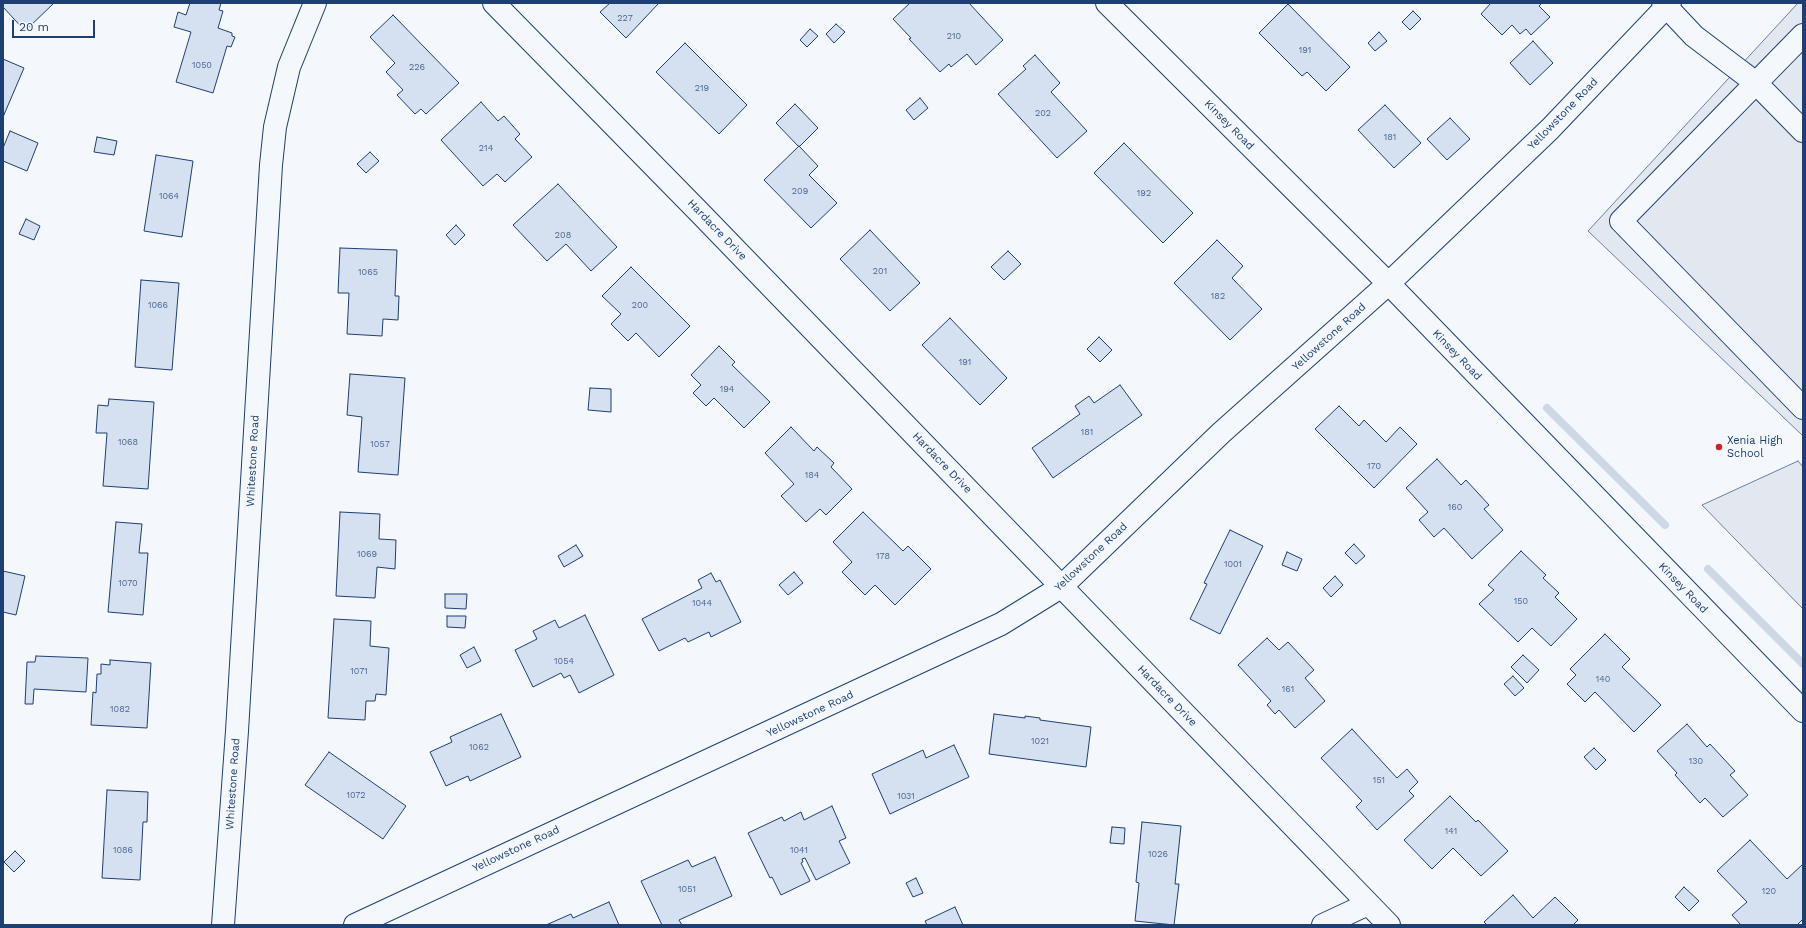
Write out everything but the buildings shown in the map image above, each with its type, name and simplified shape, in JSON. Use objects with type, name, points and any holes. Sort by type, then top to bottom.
[{"type":"street","name":"Whitestone Road","points":[[223,925],[237,724],[271,165],[275,127],[287,74],[303,30],[316,3]]},
{"type":"street","name":"Hardacre Drive","points":[[494,3],[701,214],[1389,925]]},
{"type":"street","name":"Kinsey Road","points":[[1107,3],[1409,305],[1803,711]]},
{"type":"street","name":"Yellowstone Road","points":[[355,925],[1001,624],[1061,587],[1221,433],[1388,284],[1550,129],[1666,4]]},
{"type":"street","points":[[1666,4],[1694,36],[1756,83],[1803,131]]},
{"type":"street","points":[[1803,35],[1621,221],[1803,408]]},
{"type":"street","points":[[1323,925],[1368,904]]},
{"type":"shaded area","points":[[1798,3],[1803,3],[1803,436],[1588,231]]},
{"type":"shaded area","points":[[1798,461],[1803,467],[1803,609],[1702,505]]},
{"type":"waterway","points":[[1547,408],[1665,525]]},
{"type":"waterway","points":[[1708,569],[1803,664]]},
{"type":"place","name":"Xenia High School","points":[[1719,447]]}]
